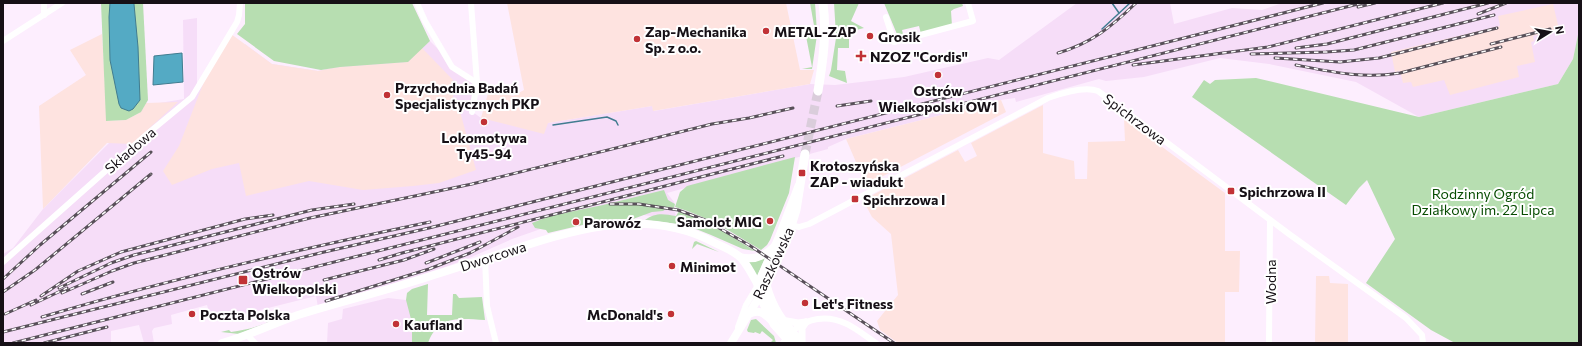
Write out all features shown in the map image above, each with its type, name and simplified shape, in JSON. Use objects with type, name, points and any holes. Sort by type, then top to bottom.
[{"type":"main road","points":[[818,91],[825,38],[823,3]]},
{"type":"main road","name":"Raszkowska","points":[[762,285],[788,225],[799,186],[805,154]]},
{"type":"main road","name":"Dworcowa","points":[[222,343],[285,320],[569,232],[600,226],[627,224],[666,226],[690,231],[703,236],[740,257],[748,259],[760,257],[777,244]]},
{"type":"main road","name":"Raszkowska","points":[[762,285],[777,244],[788,225]]},
{"type":"main road","name":"Dworcowa","points":[[740,257],[762,285]]},
{"type":"main road","points":[[762,285],[762,300],[788,339],[802,343]]},
{"type":"main road","points":[[762,285],[778,322]]},
{"type":"main road","points":[[761,294],[770,301]]},
{"type":"main road","name":"Raszkowska","points":[[731,343],[761,294]]},
{"type":"main road","points":[[749,314],[756,311],[761,312],[778,322]]},
{"type":"street","points":[[44,3],[44,15]]},
{"type":"street","points":[[3,41],[62,3]]},
{"type":"street","name":"Składowa","points":[[3,262],[146,135],[192,97],[237,22],[240,3]]},
{"type":"street","points":[[417,3],[425,21],[452,67],[478,83]]},
{"type":"street","points":[[471,3],[478,83],[472,112]]},
{"type":"street","points":[[886,18],[894,42],[973,21],[968,3]]},
{"type":"street","name":"Spichrzowa","points":[[788,225],[799,227],[809,224],[1048,98],[1093,89],[1098,91],[1270,220],[1406,318],[1422,335],[1423,343]]},
{"type":"street","name":"Wodna","points":[[1269,343],[1270,220]]},
{"type":"street","points":[[485,258],[487,306],[496,343]]},
{"type":"street","name":"Raszkowska","points":[[735,335],[746,305],[762,285]]},
{"type":"street","points":[[778,322],[806,322],[826,318],[842,322],[876,343]]},
{"type":"street","points":[[788,339],[806,322]]},
{"type":"street","points":[[802,343],[802,328],[806,322]]},
{"type":"street","points":[[247,335],[255,343]]},
{"type":"shaded area","points":[[507,3],[786,3],[800,70],[814,70],[810,84],[653,111],[652,106],[548,123],[544,134],[481,118],[489,90],[513,96],[524,90]]},
{"type":"shaded area","points":[[1077,3],[1170,3],[1174,24],[1232,8],[1262,10],[1282,3],[1579,3],[1579,31],[1573,59],[1558,84],[1419,117],[1356,82],[1269,64],[1220,58],[1144,77],[1106,81],[1099,79],[1016,102],[1015,98],[1001,100],[846,139],[828,147],[828,149],[667,193],[674,202],[676,219],[610,211],[575,217],[512,239],[467,259],[442,268],[318,307],[316,296],[212,322],[207,305],[171,315],[172,324],[154,328],[152,331],[154,343],[144,343],[139,325],[111,331],[111,343],[3,343],[3,254],[13,248],[43,209],[147,105],[184,99],[183,20],[197,18],[197,86],[245,44],[272,64],[318,71],[422,48],[430,41],[473,84],[470,110],[481,118],[548,123],[652,106],[654,111],[810,84],[835,85],[904,77],[988,58],[999,60]]},
{"type":"shaded area","points":[[1553,4],[1559,29],[1533,36],[1534,41],[1531,42],[1535,62],[1517,66],[1519,77],[1450,95],[1444,80],[1413,87],[1411,82],[1403,83],[1400,71],[1395,72],[1391,52],[1500,26],[1498,16]]},
{"type":"shaded area","points":[[102,34],[107,121],[126,120],[141,112],[146,103],[178,102],[132,144],[107,143],[43,209],[39,106],[86,75],[70,50]]},
{"type":"shaded area","points":[[231,34],[272,64],[318,71],[340,67],[408,62],[422,48],[453,80],[453,98],[461,115],[476,170],[439,183],[413,186],[363,190],[309,181],[246,196],[239,163],[212,169],[172,185],[163,171],[179,146],[205,79]]},
{"type":"shaded area","points":[[1001,100],[1006,112],[866,185],[846,139]]},
{"type":"shaded area","points":[[1043,105],[1043,153],[1074,161],[1075,179],[1087,179],[1088,142],[1125,141],[1124,119],[1225,193],[1225,251],[1240,251],[1239,292],[1225,292],[1225,343],[898,343],[880,330],[877,321],[898,295],[891,234],[872,217],[863,200],[958,150],[965,162],[977,156],[971,143]]},
{"type":"shaded area","points":[[1316,276],[1329,276],[1330,283],[1348,284],[1348,343],[1315,343]]},
{"type":"shaded area","points":[[388,298],[406,300],[409,302],[417,343],[327,343],[328,323],[342,319],[343,309]]},
{"type":"green space","points":[[101,3],[143,3],[148,100],[141,112],[126,120],[106,121]]},
{"type":"green space","points":[[245,3],[412,3],[430,41],[408,62],[340,67],[321,70],[274,61],[237,34],[245,24]]},
{"type":"green space","points":[[810,3],[815,3],[817,32],[815,31]]},
{"type":"green space","points":[[834,3],[859,3],[851,21],[864,28],[836,35]]},
{"type":"green space","points":[[884,3],[962,3],[963,6],[951,11],[952,26],[921,34],[919,26],[902,30],[904,38],[899,39]]},
{"type":"green space","points":[[809,30],[810,35],[817,35],[812,69],[802,69],[812,67],[805,31]]},
{"type":"green space","name":"Rodzinny Ogród Działkowy im. 22 Lipca","points":[[1579,30],[1579,343],[1455,343],[1431,330],[1366,283],[1395,239],[1367,180],[1346,205],[1192,97],[1204,80],[1210,84],[1215,80],[1256,78],[1419,117],[1558,84],[1573,59]]},
{"type":"green space","points":[[849,35],[849,48],[838,48],[837,70],[845,71],[847,83],[829,76],[836,38]]},
{"type":"green space","points":[[795,157],[789,193],[770,240],[761,250],[709,220],[675,207],[680,192],[687,186]]},
{"type":"green space","points":[[664,190],[668,200],[675,204],[674,208],[669,207],[663,211],[652,212],[633,219],[595,222],[548,233],[546,230],[535,228],[532,223],[550,216]]},
{"type":"green space","points":[[679,211],[711,224],[755,251],[743,249],[686,225],[645,220],[656,215],[664,214],[676,216]]},
{"type":"green space","points":[[696,241],[719,252],[697,244],[692,249],[694,242]]},
{"type":"green space","points":[[765,258],[757,276],[747,261],[757,261]]},
{"type":"green space","points":[[428,284],[427,315],[452,315],[453,294],[456,294],[459,298],[482,297],[485,320],[451,320],[438,327],[428,343],[412,343],[412,323],[406,300],[407,293],[412,289]]},
{"type":"green space","points":[[281,312],[281,317],[239,334],[221,332],[229,330],[231,332],[244,330],[257,326],[275,318],[280,314],[278,313]]},
{"type":"green space","points":[[756,319],[774,336],[776,343],[770,343],[773,340],[762,331],[760,334],[748,332],[747,330],[751,320]]},
{"type":"water","points":[[110,3],[134,4],[138,47],[140,100],[133,109],[129,111],[121,108],[119,104],[110,60]]},
{"type":"water","points":[[182,53],[183,82],[153,85],[154,56]]},
{"type":"waterway","points":[[1112,3],[1119,13]]},
{"type":"waterway","points":[[1102,29],[1130,3]]},
{"type":"waterway","points":[[553,125],[607,117],[616,121],[618,125]]},
{"type":"tunnel","points":[[805,154],[818,91]]},
{"type":"railway","points":[[1058,53],[1091,39],[1118,20],[1136,3]]},
{"type":"railway","points":[[3,332],[320,253],[429,228],[1323,3]]},
{"type":"railway","points":[[13,343],[1362,3]]},
{"type":"railway","points":[[1358,7],[1375,3]]},
{"type":"railway","points":[[1133,65],[1268,47],[1443,3]]},
{"type":"railway","points":[[1296,48],[1327,44],[1488,3]]},
{"type":"railway","points":[[1478,14],[1506,3]]},
{"type":"railway","points":[[1251,54],[1354,50],[1494,15]]},
{"type":"railway","points":[[1275,58],[1340,62],[1379,58],[1497,28]]},
{"type":"railway","points":[[1491,44],[1550,29]]},
{"type":"railway","points":[[1296,65],[1348,74],[1387,75],[1501,47]]},
{"type":"railway","points":[[837,106],[871,101]]},
{"type":"railway","points":[[62,293],[134,263],[310,218],[472,184],[712,124],[749,118],[793,108]]},
{"type":"railway","points":[[3,279],[40,245],[151,152]]},
{"type":"railway","points":[[379,260],[783,156]]},
{"type":"railway","points":[[3,292],[35,270],[151,174]]},
{"type":"railway","points":[[59,288],[111,263],[134,255],[312,210],[354,204]]},
{"type":"railway","points":[[610,204],[639,204],[678,210],[705,220],[749,245],[894,343]]},
{"type":"railway","points":[[41,296],[78,271],[121,252],[245,219],[273,215]]},
{"type":"railway","points":[[42,317],[235,265],[430,222]]},
{"type":"railway","points":[[326,301],[429,269],[470,253],[518,227]]},
{"type":"railway","points":[[426,263],[480,242]]},
{"type":"railway","points":[[324,280],[404,260],[434,249]]},
{"type":"railway","points":[[82,294],[113,282]]},
{"type":"railway","points":[[31,305],[67,288]]},
{"type":"railway","points":[[5,314],[36,300]]},
{"type":"railway","points":[[44,343],[107,327]]},
{"type":"place","name":"METAL-ZAP","points":[[766,31]]},
{"type":"place","name":"Grosik","points":[[870,36]]},
{"type":"place","name":"Zap-Mechanika Sp. z o.o.","points":[[637,39]]},
{"type":"place","name":"NZOZ \"Cordis\"","points":[[861,56]]},
{"type":"place","name":"Ostrów Wielkopolski OW1","points":[[938,75]]},
{"type":"place","name":"Przychodnia Badań Specjalistycznych PKP","points":[[387,95]]},
{"type":"place","name":"Lokomotywa Ty45-94","points":[[484,122]]},
{"type":"place","name":"Krotoszyńska ZAP - wiadukt","points":[[802,173]]},
{"type":"place","name":"Spichrzowa II","points":[[1231,191]]},
{"type":"place","name":"Spichrzowa I","points":[[855,199]]},
{"type":"place","name":"Samolot MIG","points":[[770,221]]},
{"type":"place","name":"Parowóz","points":[[576,222]]},
{"type":"place","name":"Minimot","points":[[672,266]]},
{"type":"place","name":"Ostrów Wielkopolski","points":[[243,280]]},
{"type":"place","name":"Let's Fitness","points":[[805,303]]},
{"type":"place","name":"Poczta Polska","points":[[192,314]]},
{"type":"place","name":"McDonald's","points":[[671,314]]},
{"type":"place","name":"Kaufland","points":[[396,324]]}]
